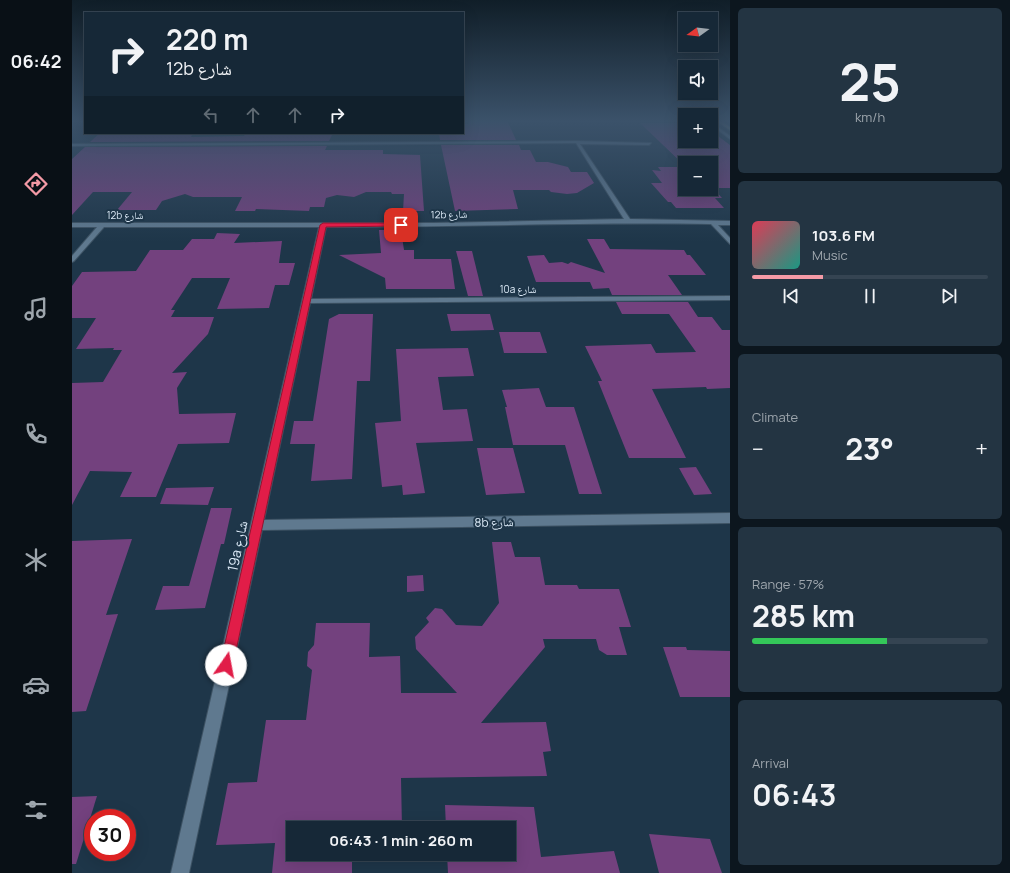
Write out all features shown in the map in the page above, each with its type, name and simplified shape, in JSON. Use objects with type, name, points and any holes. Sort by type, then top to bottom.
[{"type":"street","points":[[589,161],[628,221]]},
{"type":"street","name":"12b شارع","points":[[72,225],[323,225],[628,221],[730,223]]},
{"type":"street","points":[[713,223],[730,242]]},
{"type":"street","points":[[72,259],[102,225]]},
{"type":"street","name":"19a شارع","points":[[180,873],[323,225]]},
{"type":"street","name":"10a شارع","points":[[306,301],[730,298]]},
{"type":"street","name":"8b شارع","points":[[257,525],[730,518]]},
{"type":"building","points":[[72,161],[420,161],[424,211],[403,211],[404,194],[392,194],[391,192],[366,192],[354,197],[337,195],[326,198],[324,207],[310,207],[309,211],[256,209],[255,211],[235,211],[242,197],[193,197],[185,194],[162,201],[156,210],[117,210],[132,192],[93,192],[72,215]]},
{"type":"building","points":[[444,161],[548,162],[568,167],[571,172],[587,172],[594,183],[577,193],[567,194],[551,192],[549,190],[513,190],[518,209],[455,211]]},
{"type":"building","points":[[718,161],[730,161],[730,188],[718,188]]},
{"type":"building","points":[[658,167],[678,167],[678,196],[718,196],[718,194],[722,198],[715,198],[724,208],[676,208],[671,202],[668,202],[651,183],[662,183],[652,170],[661,171]]},
{"type":"building","points":[[379,230],[401,230],[404,250],[414,250],[414,259],[451,259],[455,289],[386,289],[385,278],[339,255],[381,253]]},
{"type":"building","points":[[217,233],[240,234],[234,243],[282,241],[279,263],[295,263],[289,285],[275,285],[269,308],[217,309],[230,278],[192,278],[171,310],[175,310],[171,317],[214,317],[208,334],[172,373],[187,372],[177,388],[179,414],[236,413],[229,443],[178,444],[156,497],[120,497],[132,472],[90,471],[72,505],[72,383],[103,382],[122,350],[113,350],[114,348],[76,349],[96,318],[72,318],[72,286],[82,272],[136,271],[150,250],[183,250],[192,239],[214,239]]},
{"type":"building","points":[[587,239],[604,239],[610,249],[684,250],[687,255],[690,255],[706,275],[668,275],[682,295],[612,295],[609,288],[593,289],[590,282],[536,282],[527,256],[544,255],[549,263],[562,262],[568,264],[571,262],[605,273]]},
{"type":"building","points":[[456,251],[472,251],[483,296],[468,296]]},
{"type":"building","points":[[616,302],[688,302],[698,317],[712,317],[722,330],[730,330],[730,388],[707,389],[706,387],[652,389],[686,458],[629,458],[598,381],[602,381],[585,346],[651,344],[656,353],[696,352],[669,314],[622,314]]},
{"type":"building","points":[[339,314],[373,314],[370,381],[357,381],[352,479],[311,481],[315,444],[290,444],[294,421],[313,421],[329,319]]},
{"type":"building","points":[[447,314],[490,314],[494,330],[451,331]]},
{"type":"building","points":[[499,332],[540,332],[547,353],[504,353]]},
{"type":"building","points":[[468,348],[474,376],[438,377],[443,410],[467,409],[473,441],[416,443],[425,493],[403,495],[402,485],[382,487],[375,423],[401,421],[396,349]]},
{"type":"building","points":[[539,388],[546,407],[574,407],[602,494],[579,494],[565,445],[513,445],[505,407],[507,407],[502,390]]},
{"type":"building","points":[[477,448],[513,448],[525,493],[486,495]]},
{"type":"building","points":[[696,467],[712,494],[694,495],[679,468]]},
{"type":"building","points":[[214,487],[208,505],[160,504],[166,488]]},
{"type":"building","points":[[211,508],[232,508],[224,544],[221,544],[205,608],[155,610],[163,586],[189,586]]},
{"type":"building","points":[[132,539],[106,615],[118,614],[86,711],[72,712],[72,541]]},
{"type":"building","points":[[492,542],[511,542],[515,557],[540,557],[545,585],[577,585],[579,589],[619,589],[631,627],[619,627],[627,655],[607,655],[599,650],[596,639],[543,639],[545,647],[481,723],[546,722],[551,751],[543,752],[547,776],[401,778],[402,821],[286,821],[286,861],[352,861],[352,873],[272,873],[275,843],[216,845],[228,783],[257,782],[266,720],[306,720],[312,670],[307,666],[308,652],[314,645],[316,623],[370,623],[369,657],[400,656],[401,693],[457,693],[416,649],[415,637],[429,622],[426,618],[435,608],[442,609],[456,625],[482,626],[499,603]]},
{"type":"building","points":[[423,575],[424,591],[407,592],[407,576]]},
{"type":"building","points":[[663,647],[686,647],[687,650],[730,651],[730,697],[680,697]]},
{"type":"building","points":[[97,796],[93,809],[84,809],[84,838],[76,864],[72,864],[72,797]]},
{"type":"building","points":[[445,805],[534,807],[541,857],[614,851],[620,873],[448,873],[447,861],[516,861],[516,821],[446,821]]},
{"type":"building","points":[[649,834],[710,839],[722,873],[659,873]]},
{"type":"route","points":[[226,665],[323,225],[401,225]]}]
